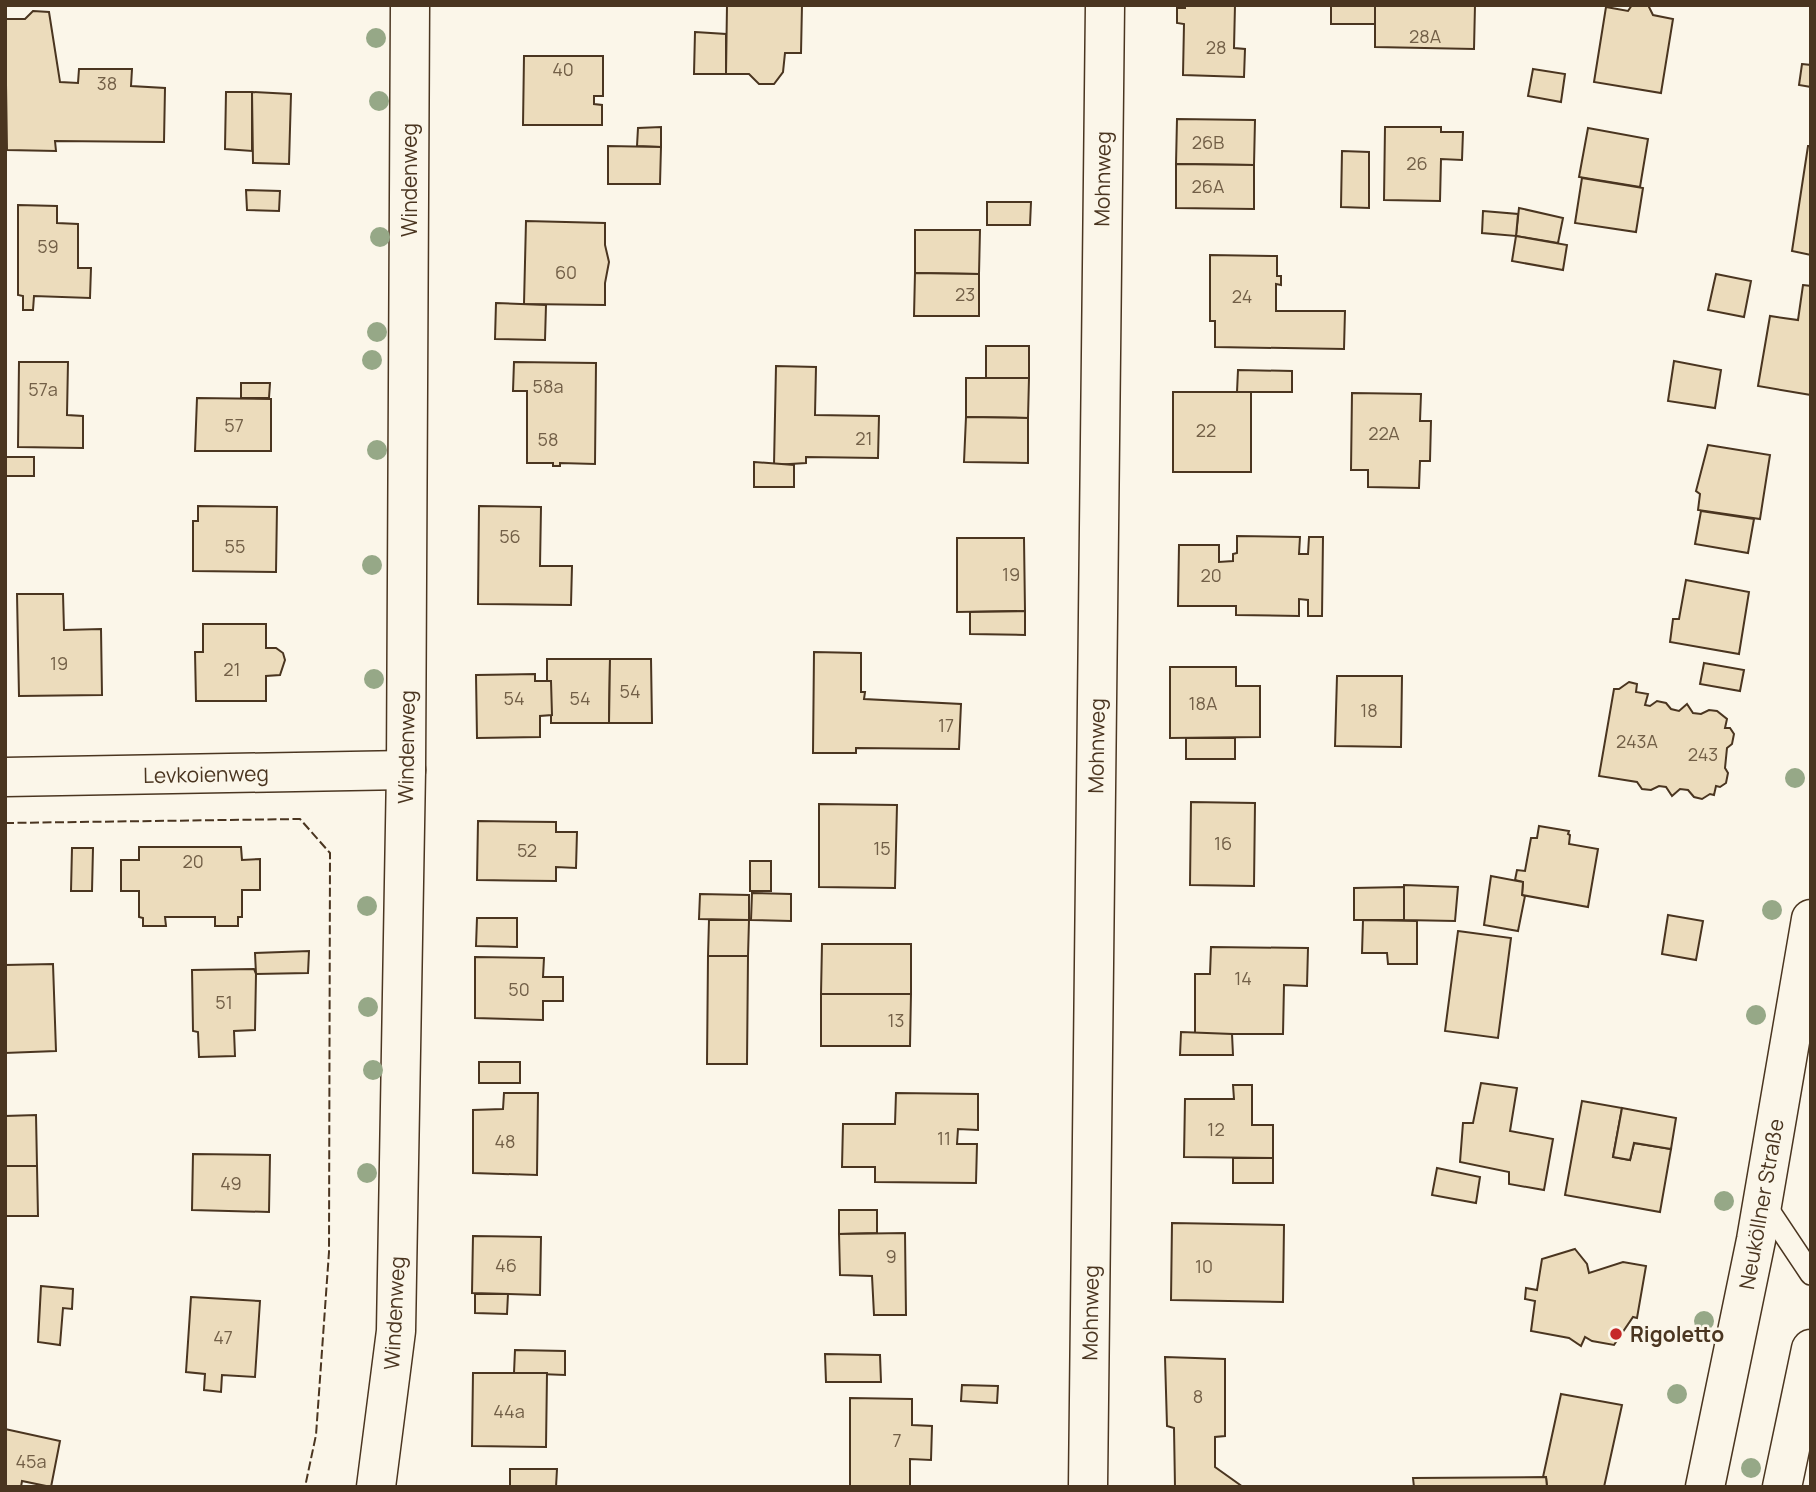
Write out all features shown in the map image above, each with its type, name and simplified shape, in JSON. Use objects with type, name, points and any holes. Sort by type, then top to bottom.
[{"type":"street","name":"Windenweg","points":[[376,1487],[396,1331],[407,770],[410,5]]},
{"type":"street","name":"Mohnweg","points":[[1088,1487],[1105,5]]},
{"type":"street","name":"Levkoienweg","points":[[5,777],[407,770]]},
{"type":"street","name":"Neuköllner Straße","points":[[1705,1487],[1762,1200],[1811,919]]},
{"type":"street","points":[[1782,1487],[1811,1349]]},
{"type":"lane","points":[[1762,1200],[1811,1274]]},
{"type":"building","points":[[727,5],[802,5],[801,53],[785,53],[783,72],[774,84],[759,84],[749,74],[726,74]]},
{"type":"building","points":[[1185,5],[1235,5],[1234,48],[1245,49],[1244,77],[1183,75],[1184,24],[1177,23],[1177,8],[1185,8]]},
{"type":"building","points":[[1331,5],[1375,5],[1375,24],[1331,24]]},
{"type":"building","points":[[1375,5],[1475,5],[1474,49],[1375,47]]},
{"type":"building","points":[[1632,5],[1648,5],[1653,15],[1673,19],[1661,93],[1594,82],[1606,7],[1628,11]]},
{"type":"building","points":[[33,11],[49,12],[60,82],[78,83],[79,69],[132,69],[131,86],[165,88],[164,142],[55,141],[56,151],[7,150],[5,19],[25,19]]},
{"type":"building","points":[[695,32],[726,34],[726,74],[694,74]]},
{"type":"building","points":[[524,56],[603,56],[603,96],[594,96],[594,104],[602,105],[602,125],[523,125]]},
{"type":"building","points":[[1802,64],[1811,65],[1811,87],[1799,85]]},
{"type":"building","points":[[1533,69],[1565,74],[1561,102],[1528,96]]},
{"type":"building","points":[[226,92],[252,92],[252,151],[225,149]]},
{"type":"building","points":[[252,92],[291,94],[289,164],[253,163]]},
{"type":"building","points":[[1177,119],[1255,120],[1254,165],[1176,164]]},
{"type":"building","points":[[661,127],[661,147],[637,146],[638,128]]},
{"type":"building","points":[[1385,127],[1441,127],[1441,132],[1463,132],[1462,160],[1441,159],[1440,201],[1384,200]]},
{"type":"building","points":[[1588,128],[1648,139],[1640,187],[1579,177]]},
{"type":"building","points":[[608,146],[661,147],[660,184],[608,184]]},
{"type":"building","points":[[1808,146],[1811,146],[1811,255],[1792,251]]},
{"type":"building","points":[[1342,151],[1369,152],[1369,208],[1341,207]]},
{"type":"building","points":[[1176,164],[1254,165],[1254,209],[1176,208]]},
{"type":"building","points":[[1582,178],[1643,188],[1636,232],[1575,223]]},
{"type":"building","points":[[246,190],[280,191],[279,211],[247,210]]},
{"type":"building","points":[[987,202],[1031,202],[1030,225],[987,225]]},
{"type":"building","points":[[18,205],[57,206],[57,223],[78,224],[78,268],[91,268],[90,298],[34,296],[33,310],[23,310],[23,296],[18,295]]},
{"type":"building","points":[[1519,208],[1563,218],[1558,243],[1516,236]]},
{"type":"building","points":[[1483,211],[1518,214],[1516,236],[1482,233]]},
{"type":"building","points":[[526,221],[605,223],[605,245],[609,262],[605,305],[524,304]]},
{"type":"building","points":[[915,230],[980,230],[979,274],[915,273]]},
{"type":"building","points":[[1516,236],[1567,245],[1563,270],[1512,261]]},
{"type":"building","points":[[1210,255],[1277,256],[1277,276],[1281,276],[1281,285],[1276,284],[1276,311],[1345,311],[1344,349],[1215,347],[1215,321],[1210,321]]},
{"type":"building","points":[[915,273],[979,274],[979,316],[914,316]]},
{"type":"building","points":[[1716,274],[1751,281],[1744,317],[1708,310]]},
{"type":"building","points":[[1803,285],[1811,286],[1811,395],[1758,386],[1770,316],[1798,320]]},
{"type":"building","points":[[496,303],[546,305],[545,340],[495,339]]},
{"type":"building","points":[[986,346],[1029,346],[1029,378],[986,378]]},
{"type":"building","points":[[1674,361],[1721,370],[1715,408],[1668,401]]},
{"type":"building","points":[[19,362],[68,362],[67,415],[83,416],[83,448],[18,447]]},
{"type":"building","points":[[514,362],[596,363],[595,464],[560,463],[560,466],[553,466],[553,463],[527,463],[527,391],[513,391]]},
{"type":"building","points":[[776,366],[816,367],[815,415],[879,416],[878,458],[806,457],[806,463],[774,465]]},
{"type":"building","points":[[1238,370],[1292,371],[1292,392],[1237,392]]},
{"type":"building","points":[[966,378],[1029,378],[1028,418],[966,417]]},
{"type":"building","points":[[241,383],[270,383],[269,398],[241,398]]},
{"type":"building","points":[[1173,392],[1251,392],[1251,472],[1173,472]]},
{"type":"building","points":[[1352,393],[1421,394],[1420,421],[1431,421],[1430,461],[1420,461],[1419,488],[1368,487],[1368,470],[1351,470]]},
{"type":"building","points":[[197,398],[271,399],[271,451],[195,451]]},
{"type":"building","points":[[966,417],[1028,418],[1028,463],[964,462]]},
{"type":"building","points":[[1708,445],[1770,455],[1760,519],[1698,510],[1700,494],[1696,491]]},
{"type":"building","points":[[5,457],[34,457],[34,476],[5,476]]},
{"type":"building","points":[[754,462],[794,465],[794,487],[754,487]]},
{"type":"building","points":[[198,506],[277,507],[276,572],[193,571],[193,521],[198,521]]},
{"type":"building","points":[[479,506],[541,507],[540,566],[572,566],[571,605],[478,604]]},
{"type":"building","points":[[1701,511],[1754,519],[1748,553],[1695,544]]},
{"type":"building","points":[[1237,536],[1300,537],[1299,554],[1308,554],[1309,537],[1323,537],[1322,616],[1308,616],[1308,600],[1299,599],[1299,616],[1236,615],[1236,606],[1178,606],[1179,545],[1219,545],[1219,562],[1233,561],[1233,554],[1237,553]]},
{"type":"building","points":[[957,538],[1024,538],[1025,611],[957,612]]},
{"type":"building","points":[[1686,580],[1749,592],[1739,654],[1670,642],[1673,619],[1679,619]]},
{"type":"building","points":[[17,594],[63,594],[64,630],[101,629],[102,695],[19,696]]},
{"type":"building","points":[[1025,611],[1025,635],[970,634],[970,612]]},
{"type":"building","points":[[203,624],[266,624],[266,648],[276,648],[283,653],[285,660],[280,675],[266,676],[266,701],[196,701],[195,652],[203,652]]},
{"type":"building","points":[[814,652],[861,653],[861,692],[865,692],[864,699],[961,704],[959,749],[856,748],[856,753],[813,753]]},
{"type":"building","points":[[547,659],[610,659],[609,723],[551,723],[551,681],[547,681]]},
{"type":"building","points":[[610,659],[651,659],[652,723],[609,723]]},
{"type":"building","points":[[1704,663],[1744,670],[1740,691],[1700,684]]},
{"type":"building","points":[[1170,667],[1236,667],[1236,686],[1260,686],[1260,737],[1170,738]]},
{"type":"building","points":[[535,674],[535,681],[551,681],[552,715],[540,716],[540,737],[477,738],[476,675]]},
{"type":"building","points":[[1337,676],[1402,676],[1401,747],[1335,746]]},
{"type":"building","points":[[1629,682],[1637,684],[1636,692],[1648,694],[1645,705],[1650,706],[1657,701],[1679,711],[1687,704],[1693,713],[1717,711],[1727,719],[1725,728],[1730,728],[1734,734],[1732,744],[1727,748],[1725,768],[1728,773],[1726,783],[1720,787],[1716,786],[1714,795],[1710,794],[1702,799],[1694,797],[1688,790],[1680,789],[1672,796],[1666,787],[1642,789],[1637,782],[1599,776],[1614,689],[1619,689]]},
{"type":"building","points":[[1186,738],[1235,738],[1235,759],[1186,759]]},
{"type":"building","points":[[1191,802],[1255,803],[1254,886],[1190,885]]},
{"type":"building","points":[[819,804],[897,805],[895,888],[819,887]]},
{"type":"building","points":[[478,821],[556,822],[556,832],[577,832],[576,868],[556,867],[556,881],[477,880]]},
{"type":"building","points":[[1539,826],[1569,831],[1569,844],[1598,849],[1588,907],[1522,895],[1523,882],[1515,880],[1517,870],[1525,871],[1531,838],[1537,838]]},
{"type":"building","points":[[139,847],[241,847],[242,860],[260,859],[260,890],[242,890],[242,917],[238,917],[238,926],[215,926],[215,917],[165,917],[166,926],[143,926],[143,918],[139,917],[139,891],[121,891],[121,860],[139,860]]},
{"type":"building","points":[[72,848],[93,848],[92,891],[71,891]]},
{"type":"building","points":[[750,861],[771,861],[771,891],[750,891]]},
{"type":"building","points":[[1491,876],[1523,882],[1522,895],[1525,896],[1518,931],[1484,925]]},
{"type":"building","points":[[1404,885],[1458,887],[1455,921],[1404,920]]},
{"type":"building","points":[[1404,887],[1404,920],[1354,920],[1354,888]]},
{"type":"building","points":[[752,893],[791,894],[791,921],[751,920]]},
{"type":"building","points":[[700,894],[749,895],[749,920],[699,919]]},
{"type":"building","points":[[1668,915],[1703,921],[1696,960],[1662,954]]},
{"type":"building","points":[[477,918],[517,918],[517,947],[476,946]]},
{"type":"building","points":[[709,920],[749,920],[748,956],[708,956]]},
{"type":"building","points":[[1363,920],[1417,921],[1417,964],[1388,964],[1387,953],[1362,953]]},
{"type":"building","points":[[1458,931],[1511,938],[1498,1038],[1445,1031]]},
{"type":"building","points":[[822,944],[911,944],[911,994],[821,994]]},
{"type":"building","points":[[1211,947],[1308,948],[1307,986],[1284,985],[1283,1034],[1195,1034],[1195,974],[1210,974]]},
{"type":"building","points":[[309,951],[308,973],[256,974],[255,953]]},
{"type":"building","points":[[708,956],[748,956],[747,1064],[707,1064]]},
{"type":"building","points":[[475,957],[544,958],[543,977],[563,977],[563,1001],[543,1001],[543,1020],[475,1018]]},
{"type":"building","points":[[53,964],[56,1051],[5,1053],[5,965]]},
{"type":"building","points":[[254,969],[255,1030],[234,1031],[235,1056],[199,1057],[198,1032],[193,1031],[192,970]]},
{"type":"building","points":[[821,994],[911,994],[910,1046],[821,1046]]},
{"type":"building","points":[[1181,1032],[1232,1034],[1233,1055],[1180,1055]]},
{"type":"building","points":[[479,1062],[520,1062],[520,1083],[479,1083]]},
{"type":"building","points":[[1481,1083],[1517,1088],[1510,1131],[1553,1139],[1544,1190],[1509,1184],[1509,1172],[1460,1162],[1463,1123],[1473,1123]]},
{"type":"building","points":[[1233,1085],[1252,1085],[1252,1125],[1273,1125],[1273,1158],[1184,1157],[1185,1099],[1234,1099]]},
{"type":"building","points":[[504,1093],[538,1093],[537,1175],[473,1173],[473,1110],[503,1109]]},
{"type":"building","points":[[896,1093],[978,1094],[978,1130],[958,1129],[957,1144],[977,1144],[976,1183],[875,1182],[875,1167],[842,1167],[843,1124],[895,1124]]},
{"type":"building","points":[[1582,1101],[1622,1108],[1613,1157],[1630,1160],[1634,1143],[1671,1149],[1660,1212],[1565,1195]]},
{"type":"building","points":[[1622,1108],[1676,1118],[1671,1149],[1634,1143],[1630,1160],[1613,1157]]},
{"type":"building","points":[[36,1115],[37,1166],[5,1166],[5,1116]]},
{"type":"building","points":[[193,1154],[270,1155],[269,1212],[192,1210]]},
{"type":"building","points":[[1233,1158],[1273,1158],[1273,1183],[1233,1183]]},
{"type":"building","points":[[5,1166],[37,1166],[38,1216],[5,1216]]},
{"type":"building","points":[[1437,1168],[1480,1177],[1476,1203],[1432,1195]]},
{"type":"building","points":[[839,1210],[877,1210],[877,1233],[839,1234]]},
{"type":"building","points":[[1172,1223],[1284,1225],[1283,1302],[1171,1300]]},
{"type":"building","points":[[905,1233],[906,1315],[874,1315],[872,1276],[840,1275],[839,1234]]},
{"type":"building","points":[[473,1236],[541,1237],[540,1295],[472,1293]]},
{"type":"building","points":[[1575,1249],[1587,1264],[1589,1273],[1623,1262],[1646,1266],[1637,1318],[1633,1317],[1614,1345],[1585,1337],[1581,1346],[1569,1338],[1531,1331],[1535,1301],[1525,1299],[1526,1288],[1537,1290],[1542,1259]]},
{"type":"building","points":[[41,1286],[73,1289],[72,1309],[63,1308],[60,1345],[38,1342]]},
{"type":"building","points":[[475,1294],[508,1294],[507,1314],[475,1313]]},
{"type":"building","points":[[191,1297],[260,1301],[255,1377],[222,1375],[221,1392],[204,1390],[205,1374],[186,1372]]},
{"type":"building","points":[[515,1350],[565,1351],[565,1375],[514,1373]]},
{"type":"building","points":[[825,1354],[880,1355],[881,1382],[826,1382]]},
{"type":"building","points":[[1165,1357],[1225,1359],[1225,1436],[1215,1437],[1215,1467],[1243,1487],[1175,1487],[1174,1428],[1167,1426]]},
{"type":"building","points":[[473,1373],[547,1373],[546,1447],[472,1446]]},
{"type":"building","points":[[962,1385],[998,1386],[997,1403],[961,1401]]},
{"type":"building","points":[[1561,1394],[1622,1405],[1604,1487],[1547,1487],[1546,1477],[1543,1477]]},
{"type":"building","points":[[850,1398],[912,1399],[912,1425],[932,1426],[931,1460],[910,1459],[910,1487],[850,1486]]},
{"type":"building","points":[[5,1429],[60,1441],[51,1487],[22,1481],[21,1487],[5,1487]]},
{"type":"building","points":[[510,1469],[557,1469],[556,1487],[510,1487]]},
{"type":"building","points":[[1546,1477],[1547,1487],[1414,1487],[1413,1478]]},
{"type":"fence","points":[[5,823],[300,819],[330,853],[329,1252],[316,1435],[305,1487]]},
{"type":"place","name":"Rigoletto","points":[[1616,1334]]}]
